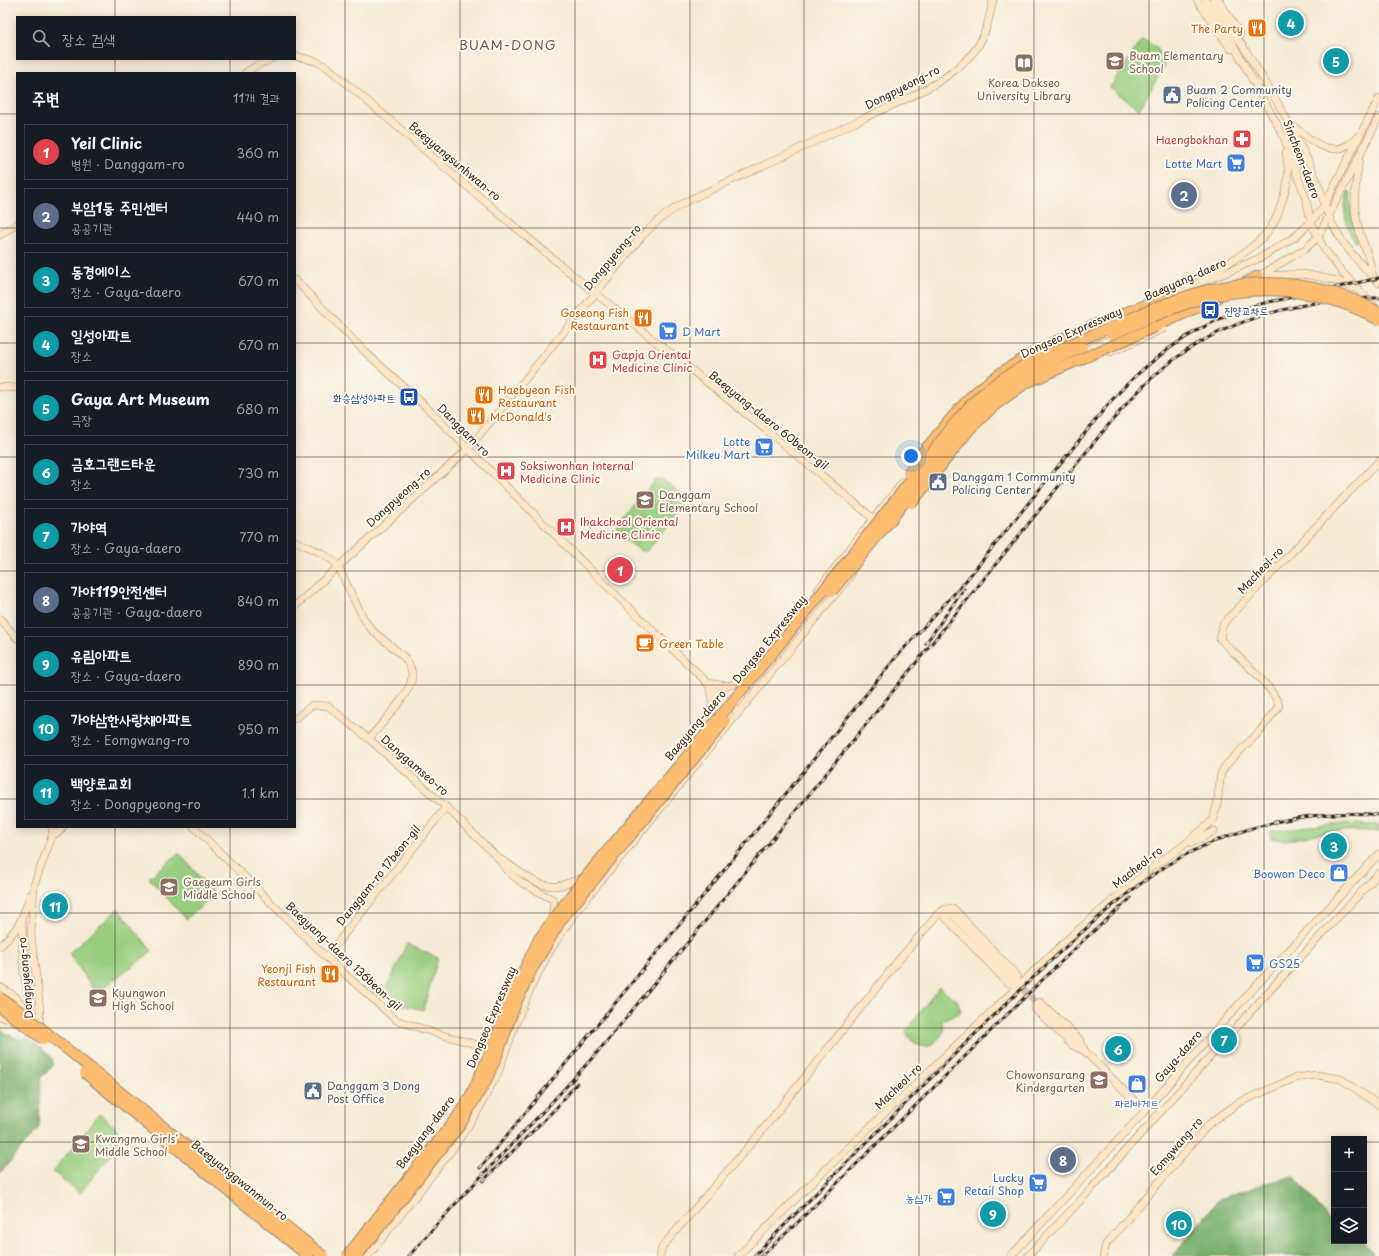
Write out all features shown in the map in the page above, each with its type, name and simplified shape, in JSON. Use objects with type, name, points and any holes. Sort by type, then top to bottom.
[{"type":"highway","points":[[884,528],[899,519],[970,430],[984,414],[1006,396],[1026,383],[1046,373],[1155,327],[1258,276]]},
{"type":"highway","name":"Dongseo Expressway","points":[[347,1256],[444,1134],[471,1095],[493,1046],[510,999],[521,975],[539,939],[551,922],[580,884],[832,581],[945,436],[980,396],[1015,371],[1048,353],[1180,298],[1216,288],[1239,284],[1279,283],[1305,286],[1341,295],[1379,311]]},
{"type":"highway","name":"Dongseo Expressway","points":[[357,1256],[460,1125],[486,1081],[498,1053],[515,1005],[531,971],[561,920],[884,528],[958,432],[986,401],[1018,377],[1077,349],[1193,302],[1226,293],[1284,290],[1322,297],[1355,308],[1379,320]]},
{"type":"highway","points":[[832,581],[835,573],[922,454],[959,408],[986,384],[1013,364],[1046,348],[1090,328],[1171,295]]},
{"type":"highway","points":[[0,998],[20,1012],[323,1256]]},
{"type":"highway","points":[[0,1007],[17,1018],[68,1059],[308,1256]]},
{"type":"main road","name":"Dongpyeong-ro","points":[[296,605],[468,449],[652,226],[679,205],[908,98],[947,77],[965,61],[979,44],[990,19],[993,0]]},
{"type":"main road","points":[[1197,0],[1227,45],[1244,66]]},
{"type":"main road","points":[[1205,0],[1214,3]]},
{"type":"main road","name":"Sincheon-daero","points":[[1214,3],[1244,66],[1283,135],[1318,237],[1331,260],[1379,311]]},
{"type":"main road","name":"Sincheon-daero","points":[[1214,3],[1252,60],[1289,122],[1310,165],[1319,187],[1324,206],[1334,229],[1347,248],[1376,276],[1379,283]]},
{"type":"main road","name":"Baegyangsunhwan-ro","points":[[296,56],[315,61],[328,67],[595,294]]},
{"type":"main road","points":[[247,72],[269,60]]},
{"type":"main road","name":"Baegyang-daero","points":[[342,1256],[453,1117],[477,1074],[489,1048],[509,993],[523,963],[552,917],[582,878],[728,702],[873,518],[962,410],[978,394],[995,382],[1039,357],[1077,341],[1186,287],[1218,276],[1260,258],[1296,236],[1312,222],[1324,206],[1379,98]]},
{"type":"main road","points":[[937,465],[991,410],[1010,396],[1052,376],[1147,336],[1200,310],[1305,249],[1318,237],[1379,117]]},
{"type":"main road","points":[[1289,122],[1311,141],[1329,149],[1348,145],[1362,133]]},
{"type":"main road","points":[[1186,287],[1234,260],[1251,248],[1265,235],[1274,222],[1286,188],[1289,171],[1283,135]]},
{"type":"main road","points":[[1360,153],[1354,195],[1355,212],[1358,227],[1376,276]]},
{"type":"main road","points":[[0,235],[16,225]]},
{"type":"main road","points":[[368,1256],[451,1151],[476,1114],[498,1075],[524,1002],[533,983],[563,930],[574,914],[881,539],[963,428],[978,412],[1011,385],[1028,375],[1258,276],[1303,274],[1338,280],[1359,290]]},
{"type":"main road","name":"Danggam-ro","points":[[296,281],[362,349],[426,407],[617,596],[739,713]]},
{"type":"main road","name":"Baegyang-daero 60beon-gil","points":[[595,294],[873,518]]},
{"type":"main road","points":[[0,387],[16,388]]},
{"type":"main road","name":"Macheol-ro","points":[[738,1256],[1015,981],[1070,937],[1152,866],[1179,849],[1209,824],[1213,819],[1217,805],[1221,773],[1226,765],[1260,731],[1279,706],[1268,686],[1220,639],[1223,624],[1379,461]]},
{"type":"main road","points":[[890,498],[888,505],[892,509],[903,509]]},
{"type":"main road","points":[[873,518],[881,526],[881,539]]},
{"type":"main road","name":"Danggamseo-ro","points":[[296,541],[329,557],[338,567],[371,630],[408,661],[411,668],[411,685],[405,695],[369,739],[446,807],[498,858]]},
{"type":"main road","points":[[0,619],[16,637]]},
{"type":"main road","points":[[707,682],[722,686],[734,685],[749,676]]},
{"type":"main road","points":[[707,682],[713,698],[712,709],[707,727]]},
{"type":"main road","points":[[296,718],[312,705],[328,706],[369,739]]},
{"type":"main road","name":"Danggam-ro 17beon-gil","points":[[326,957],[446,807]]},
{"type":"main road","name":"Dongpyeong-ro","points":[[40,1030],[40,1009],[31,935],[34,885],[52,836],[52,828]]},
{"type":"main road","points":[[52,836],[62,828]]},
{"type":"main road","name":"Baegyang-daero 136beon-gil","points":[[195,828],[326,957],[396,1020],[506,1053]]},
{"type":"main road","points":[[1179,849],[1214,831]]},
{"type":"main road","name":"Gaya-daero","points":[[1011,1256],[1144,1111],[1240,1003],[1379,854]]},
{"type":"main road","points":[[498,858],[533,881],[544,884],[556,886],[582,878]]},
{"type":"main road","points":[[498,858],[507,871],[522,883],[554,900],[552,917]]},
{"type":"main road","points":[[1028,1256],[1379,873]]},
{"type":"main road","points":[[0,946],[11,937],[22,919],[34,885]]},
{"type":"main road","points":[[660,1256],[662,1247],[761,1132],[902,956],[938,914],[945,909],[953,908],[1015,974],[1017,978],[1015,981],[1011,984],[1007,982],[942,914],[938,914]]},
{"type":"main road","name":"Dongpyeong-ro","points":[[22,919],[23,965],[30,1010],[40,1030]]},
{"type":"main road","name":"Baegyanggwanmun-ro","points":[[0,987],[16,997],[40,1030],[316,1256]]},
{"type":"main road","points":[[1037,1002],[1042,1003],[1079,1039],[1085,1051],[1072,1045],[1035,1010],[1035,1005],[1037,1002]]},
{"type":"main road","points":[[1041,1008],[1144,1111]]},
{"type":"main road","name":"Baegyanggwanmun-ro","points":[[0,1016],[40,1030]]},
{"type":"main road","name":"Eomgwang-ro","points":[[1103,1256],[1106,1244],[1209,1124],[1238,1103],[1295,1078],[1317,1075],[1341,1079],[1379,1105]]},
{"type":"main road","points":[[358,1236],[358,1247],[365,1252],[374,1248]]},
{"type":"green space","points":[[1142,39],[1157,48],[1164,60],[1163,68],[1139,110],[1110,87]]},
{"type":"green space","points":[[1348,192],[1351,193],[1352,217],[1358,241],[1356,243],[1349,231],[1346,219],[1345,206]]},
{"type":"green space","points":[[662,479],[684,496],[686,504],[647,551],[641,551],[618,534],[618,527],[656,480]]},
{"type":"green space","points":[[1343,824],[1379,825],[1379,832],[1330,832],[1290,840],[1277,840],[1271,838],[1270,831]]},
{"type":"green space","points":[[179,853],[215,895],[186,919],[149,878]]},
{"type":"green space","points":[[118,909],[152,951],[96,993],[69,953]]},
{"type":"green space","points":[[407,944],[438,958],[423,1010],[399,1004],[386,990]]},
{"type":"green space","points":[[939,987],[957,1000],[961,1011],[941,1020],[944,1031],[932,1044],[928,1046],[919,1045],[911,1040],[906,1031]]},
{"type":"green space","points":[[0,1030],[16,1038],[31,1039],[50,1056],[53,1061],[52,1067],[41,1078],[39,1128],[0,1173]]},
{"type":"green space","points":[[99,1114],[126,1136],[80,1193],[53,1172]]},
{"type":"green space","points":[[1294,1176],[1331,1222],[1331,1244],[1364,1244],[1371,1250],[1374,1256],[1173,1256],[1219,1199],[1267,1183]]},
{"type":"tunnel","points":[[1015,981],[1041,1008]]},
{"type":"railway","points":[[480,1168],[721,874],[897,656],[964,583],[1110,402],[1137,374],[1183,339],[1235,312],[1265,303],[1379,278]]},
{"type":"railway","points":[[409,1256],[433,1228],[607,1041],[1099,437],[1146,383],[1189,349],[1210,337],[1256,318],[1280,310],[1305,305],[1330,301],[1379,298]]},
{"type":"railway","points":[[926,643],[964,589]]},
{"type":"railway","points":[[754,1256],[990,1019],[1103,914],[1150,877],[1166,866],[1197,849],[1224,837],[1252,828],[1317,815],[1379,815]]},
{"type":"railway","points":[[761,1256],[795,1225],[1036,986],[1086,938],[1131,898]]},
{"type":"railway","points":[[483,1181],[558,1106],[577,1083]]},
{"type":"place","name":"일성아파트","points":[[1291,23]]},
{"type":"place","name":"The Party","points":[[1257,28]]},
{"type":"place","name":"Buam Elementary School","points":[[1115,61]]},
{"type":"place","name":"Gaya Art Museum","points":[[1336,61]]},
{"type":"place","name":"Korea Dokseo University Library","points":[[1024,63]]},
{"type":"place","name":"Buam 2 Community Policing Center","points":[[1172,95]]},
{"type":"place","name":"Haengbokhan","points":[[1242,139]]},
{"type":"place","name":"Lotte Mart","points":[[1236,163]]},
{"type":"place","name":"부암1동 주민센터","points":[[1184,195]]},
{"type":"place","name":"진양교차로","points":[[1210,310]]},
{"type":"place","name":"Goseong Fish Restaurant","points":[[643,318]]},
{"type":"place","name":"D Mart","points":[[668,331]]},
{"type":"place","name":"Gapja Oriental Medicine Clinic","points":[[598,360]]},
{"type":"place","name":"Haebyeon Fish Restaurant","points":[[484,395]]},
{"type":"place","name":"화승삼성아파트","points":[[409,397]]},
{"type":"place","name":"McDonald's","points":[[476,416]]},
{"type":"place","name":"Lotte Milkeu Mart","points":[[764,447]]},
{"type":"place","name":"Soksiwonhan Internal Medicine Clinic","points":[[506,471]]},
{"type":"place","name":"Danggam 1 Community Policing Center","points":[[938,482]]},
{"type":"place","name":"Danggam Elementary School","points":[[645,500]]},
{"type":"place","name":"Ihakcheol Oriental Medicine Clinic","points":[[566,527]]},
{"type":"place","name":"Yeil Clinic","points":[[620,570]]},
{"type":"place","name":"Green Table","points":[[645,643]]},
{"type":"place","name":"동경에이스","points":[[1334,846]]},
{"type":"place","name":"Boowon Deco","points":[[1339,873]]},
{"type":"place","name":"Gaegeum Girls Middle School","points":[[169,887]]},
{"type":"place","name":"백양로교회","points":[[55,906]]},
{"type":"place","name":"GS25","points":[[1255,963]]},
{"type":"place","name":"Yeonji Fish Restaurant","points":[[330,974]]},
{"type":"place","name":"Kyungwon High School","points":[[98,998]]},
{"type":"place","name":"가야역","points":[[1224,1040]]},
{"type":"place","name":"금호그랜드타운","points":[[1118,1049]]},
{"type":"place","name":"Chowonsarang Kindergarten","points":[[1099,1080]]},
{"type":"place","name":"파리바게트","points":[[1137,1084]]},
{"type":"place","name":"Danggam 3 Dong Post Office","points":[[313,1091]]},
{"type":"place","name":"Kwangmu Girls' Middle School","points":[[81,1144]]},
{"type":"place","name":"가야119안전센터","points":[[1063,1160]]},
{"type":"place","name":"Lucky Retail Shop","points":[[1038,1183]]},
{"type":"place","name":"농심가","points":[[946,1197]]},
{"type":"place","name":"유림아파트","points":[[993,1214]]},
{"type":"place","name":"가야삼한사랑채아파트","points":[[1179,1224]]},
{"type":"district","name":"BUAM-DONG","points":[[508,44]]}]
